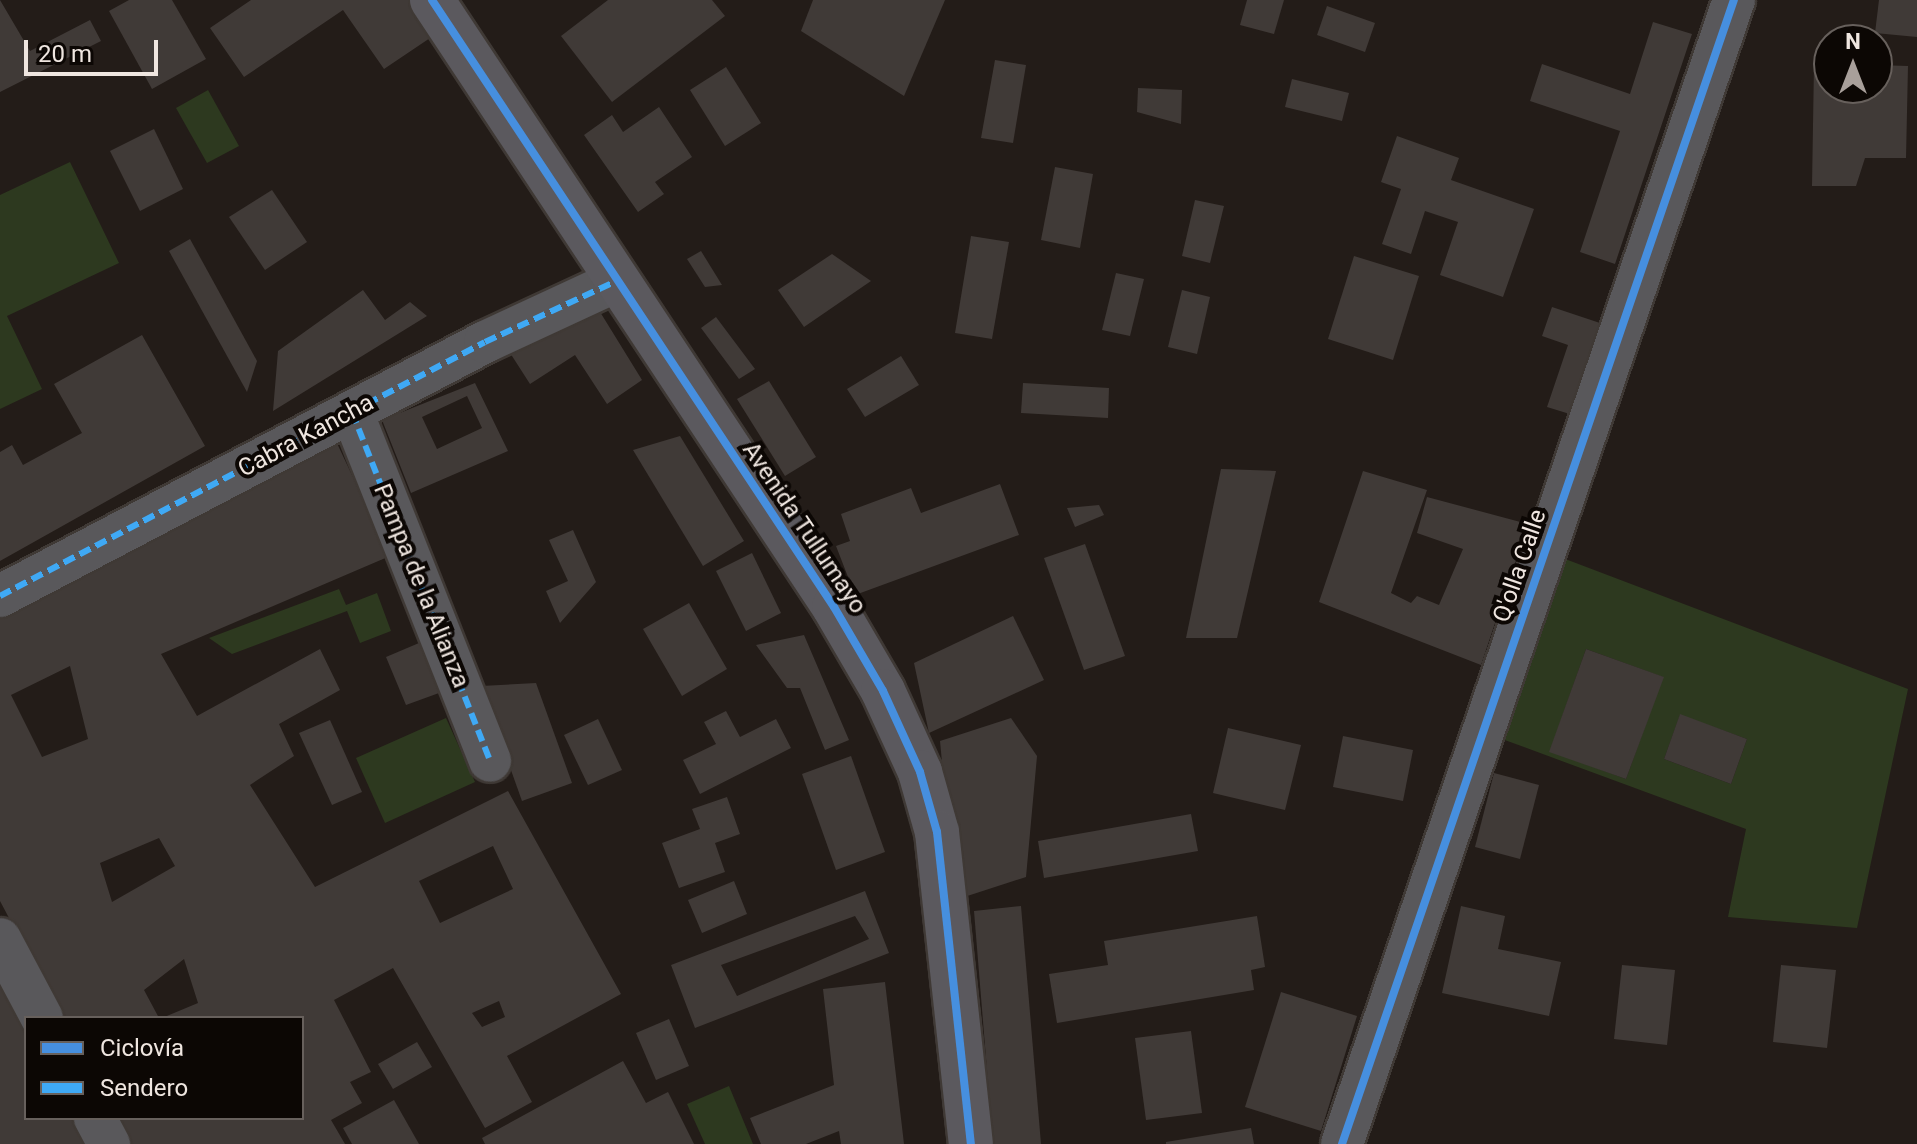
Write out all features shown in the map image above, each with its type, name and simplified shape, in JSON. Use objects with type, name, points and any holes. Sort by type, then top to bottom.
[{"type":"street","name":"Avenida Tullumayo","points":[[432,0],[614,282],[834,607],[883,691],[920,772],[937,832],[971,1144]]},
{"type":"street","name":"Q'olla Calle","points":[[1342,1144],[1734,0]]},
{"type":"street","name":"Cabra Kancha","points":[[0,596],[352,412],[614,282]]},
{"type":"street","name":"Pampa de la Alianza","points":[[352,412],[490,761]]},
{"type":"street","points":[[0,939],[41,1016]]},
{"type":"street","points":[[96,1120],[109,1144]]},
{"type":"green space","points":[[208,90],[239,146],[207,163],[176,108]]},
{"type":"green space","points":[[70,162],[119,263],[7,316],[42,389],[0,409],[0,195]]},
{"type":"green space","points":[[1560,557],[1908,689],[1857,928],[1728,917],[1746,829],[1502,739]],"holes":[[[1586,649],[1663,677],[1626,779],[1550,751]],[[1680,715],[1747,739],[1731,784],[1664,759]]]},
{"type":"green space","points":[[339,589],[346,605],[377,593],[391,631],[360,643],[347,611],[232,654],[209,638]]},
{"type":"green space","points":[[446,718],[475,782],[385,823],[356,758]]},
{"type":"green space","points":[[729,1086],[753,1144],[705,1144],[687,1104]]},
{"type":"building","points":[[0,0],[30,51],[90,20],[101,41],[0,92]]},
{"type":"building","points":[[129,0],[172,0],[206,59],[152,89],[109,11]]},
{"type":"building","points":[[251,0],[413,0],[436,34],[384,69],[343,10],[244,77],[210,28]]},
{"type":"building","points":[[608,0],[712,0],[725,16],[612,102],[561,36]]},
{"type":"building","points":[[813,0],[945,0],[904,96],[801,31]]},
{"type":"building","points":[[1247,0],[1284,0],[1274,34],[1240,25]]},
{"type":"building","points":[[1879,0],[1917,0],[1917,37],[1893,35],[1893,24],[1876,24]]},
{"type":"building","points":[[1327,6],[1375,23],[1365,52],[1317,35]]},
{"type":"building","points":[[1653,22],[1692,34],[1615,264],[1580,252],[1620,131],[1530,101],[1542,64],[1630,94]]},
{"type":"building","points":[[995,60],[1026,65],[1013,143],[981,138]]},
{"type":"building","points":[[1893,66],[1908,66],[1906,158],[1865,158],[1856,186],[1812,186],[1813,104],[1893,104]]},
{"type":"building","points":[[726,67],[761,123],[725,146],[690,90]]},
{"type":"building","points":[[1292,79],[1349,93],[1342,121],[1285,107]]},
{"type":"building","points":[[1138,88],[1182,90],[1181,124],[1137,112]]},
{"type":"building","points":[[659,107],[692,157],[655,182],[664,194],[638,212],[584,135],[612,115],[623,132]]},
{"type":"building","points":[[154,129],[183,189],[140,211],[110,151]]},
{"type":"building","points":[[1397,136],[1459,158],[1451,180],[1534,209],[1503,297],[1440,275],[1458,222],[1425,211],[1411,254],[1382,244],[1401,189],[1381,182]]},
{"type":"building","points":[[1055,167],[1093,174],[1080,248],[1041,240]]},
{"type":"building","points":[[272,190],[307,242],[265,270],[229,217]]},
{"type":"building","points":[[1195,200],[1224,206],[1210,263],[1182,256]]},
{"type":"building","points":[[971,236],[1009,242],[992,339],[955,333]]},
{"type":"building","points":[[190,239],[257,361],[247,392],[169,251]]},
{"type":"building","points":[[701,251],[722,285],[705,287],[687,259]]},
{"type":"building","points":[[832,254],[871,281],[804,327],[778,290]]},
{"type":"building","points":[[1354,256],[1419,276],[1393,360],[1328,339]]},
{"type":"building","points":[[1116,273],[1144,279],[1130,336],[1102,330]]},
{"type":"building","points":[[363,290],[385,320],[410,302],[427,316],[273,411],[278,351]]},
{"type":"building","points":[[1182,290],[1210,297],[1197,354],[1168,347]]},
{"type":"building","points":[[597,307],[642,380],[607,404],[575,355],[530,384],[505,345]]},
{"type":"building","points":[[1552,307],[1603,324],[1573,415],[1547,407],[1568,345],[1542,336]]},
{"type":"building","points":[[716,317],[755,369],[739,379],[701,328]]},
{"type":"building","points":[[142,335],[205,446],[0,561],[0,452],[12,445],[23,465],[82,433],[54,384]]},
{"type":"building","points":[[901,356],[919,385],[865,417],[847,389]]},
{"type":"building","points":[[769,381],[816,457],[785,476],[737,399]]},
{"type":"building","points":[[475,383],[508,451],[411,493],[382,420]],"holes":[[[467,396],[482,428],[437,449],[422,417]]]},
{"type":"building","points":[[1023,383],[1109,388],[1108,418],[1021,413]]},
{"type":"building","points":[[680,436],[744,541],[703,566],[633,450]]},
{"type":"building","points":[[335,439],[390,556],[161,654],[197,716],[320,649],[340,690],[279,724],[294,756],[250,785],[315,887],[508,791],[621,994],[507,1056],[532,1102],[485,1128],[393,968],[334,1000],[371,1072],[350,1082],[362,1103],[331,1120],[345,1144],[130,1144],[117,1120],[304,1120],[304,1016],[167,1016],[198,1003],[184,959],[144,990],[158,1016],[61,1016],[0,901],[0,612]],"holes":[[[70,666],[88,739],[42,757],[11,695]],[[159,838],[175,866],[112,902],[100,863]],[[493,846],[513,889],[440,923],[419,881]],[[499,1001],[505,1017],[482,1027],[472,1013]]]},
{"type":"building","points":[[1221,469],[1276,471],[1237,638],[1186,638]]},
{"type":"building","points":[[1363,471],[1427,490],[1391,593],[1411,603],[1417,596],[1439,605],[1463,549],[1417,533],[1427,497],[1528,524],[1481,665],[1319,602]]},
{"type":"building","points":[[1000,484],[1019,535],[855,595],[836,546],[850,541],[841,514],[911,488],[921,513]]},
{"type":"building","points":[[1099,505],[1104,515],[1075,527],[1067,508]]},
{"type":"building","points":[[573,530],[596,582],[560,623],[546,591],[568,581],[549,540]]},
{"type":"building","points":[[1085,544],[1125,656],[1084,670],[1044,558]]},
{"type":"building","points":[[752,553],[781,613],[746,631],[716,571]]},
{"type":"building","points":[[689,603],[727,669],[682,696],[643,629]]},
{"type":"building","points":[[1013,616],[1044,680],[929,733],[914,663]]},
{"type":"building","points":[[804,635],[849,740],[825,750],[800,688],[787,688],[756,645]]},
{"type":"building","points":[[419,643],[439,693],[406,705],[386,657]]},
{"type":"building","points":[[1586,649],[1664,677],[1626,779],[1549,752]]},
{"type":"building","points":[[536,683],[572,783],[522,801],[481,686]]},
{"type":"building","points":[[726,711],[740,737],[776,719],[791,748],[700,794],[683,760],[716,744],[704,722]]},
{"type":"building","points":[[1680,714],[1747,739],[1731,784],[1664,759]]},
{"type":"building","points":[[1011,718],[1037,756],[1026,877],[955,900],[940,741]]},
{"type":"building","points":[[598,719],[622,770],[588,785],[564,735]]},
{"type":"building","points":[[330,720],[362,792],[332,805],[299,733]]},
{"type":"building","points":[[1228,728],[1301,745],[1285,810],[1213,793]]},
{"type":"building","points":[[1343,736],[1413,750],[1403,801],[1333,787]]},
{"type":"building","points":[[851,756],[885,852],[836,870],[802,774]]},
{"type":"building","points":[[1494,773],[1539,785],[1520,859],[1475,847]]},
{"type":"building","points":[[727,797],[740,834],[715,843],[725,872],[679,888],[662,843],[700,829],[692,809]]},
{"type":"building","points":[[1191,814],[1198,851],[1044,878],[1038,841]]},
{"type":"building","points":[[734,881],[747,914],[702,933],[688,900]]},
{"type":"building","points":[[865,891],[889,953],[695,1028],[671,965]],"holes":[[[855,916],[869,939],[737,996],[721,965]]]},
{"type":"building","points":[[1021,906],[1041,1144],[993,1144],[974,911]]},
{"type":"building","points":[[1461,906],[1505,916],[1498,949],[1561,962],[1549,1016],[1442,993]]},
{"type":"building","points":[[1257,916],[1265,967],[1251,970],[1254,990],[1057,1023],[1049,974],[1108,965],[1104,941]]},
{"type":"building","points":[[1622,965],[1675,970],[1667,1045],[1614,1039]]},
{"type":"building","points":[[1781,965],[1836,970],[1827,1048],[1773,1042]]},
{"type":"building","points":[[0,974],[24,1019],[24,1120],[77,1120],[90,1144],[0,1144]]},
{"type":"building","points":[[885,982],[904,1144],[841,1144],[839,1131],[806,1144],[761,1144],[750,1118],[834,1085],[823,989]]},
{"type":"building","points":[[1281,992],[1357,1016],[1321,1131],[1245,1107]]},
{"type":"building","points":[[669,1019],[689,1066],[656,1080],[636,1033]]},
{"type":"building","points":[[1191,1031],[1202,1113],[1146,1120],[1135,1038]]},
{"type":"building","points":[[417,1042],[432,1067],[393,1089],[378,1064]]},
{"type":"building","points":[[623,1061],[646,1103],[668,1092],[694,1144],[485,1144],[482,1138]]},
{"type":"building","points":[[394,1100],[419,1144],[352,1144],[343,1128]]},
{"type":"building","points":[[1251,1128],[1254,1144],[1166,1144],[1166,1142]]},
{"type":"marked path","points":[[0,596],[485,342],[614,282]]},
{"type":"marked path","points":[[352,412],[490,761]]},
{"type":"cycle path","points":[[432,0],[834,607],[883,691],[920,772],[937,832],[971,1144]]},
{"type":"cycle path","points":[[1342,1144],[1734,0]]}]
